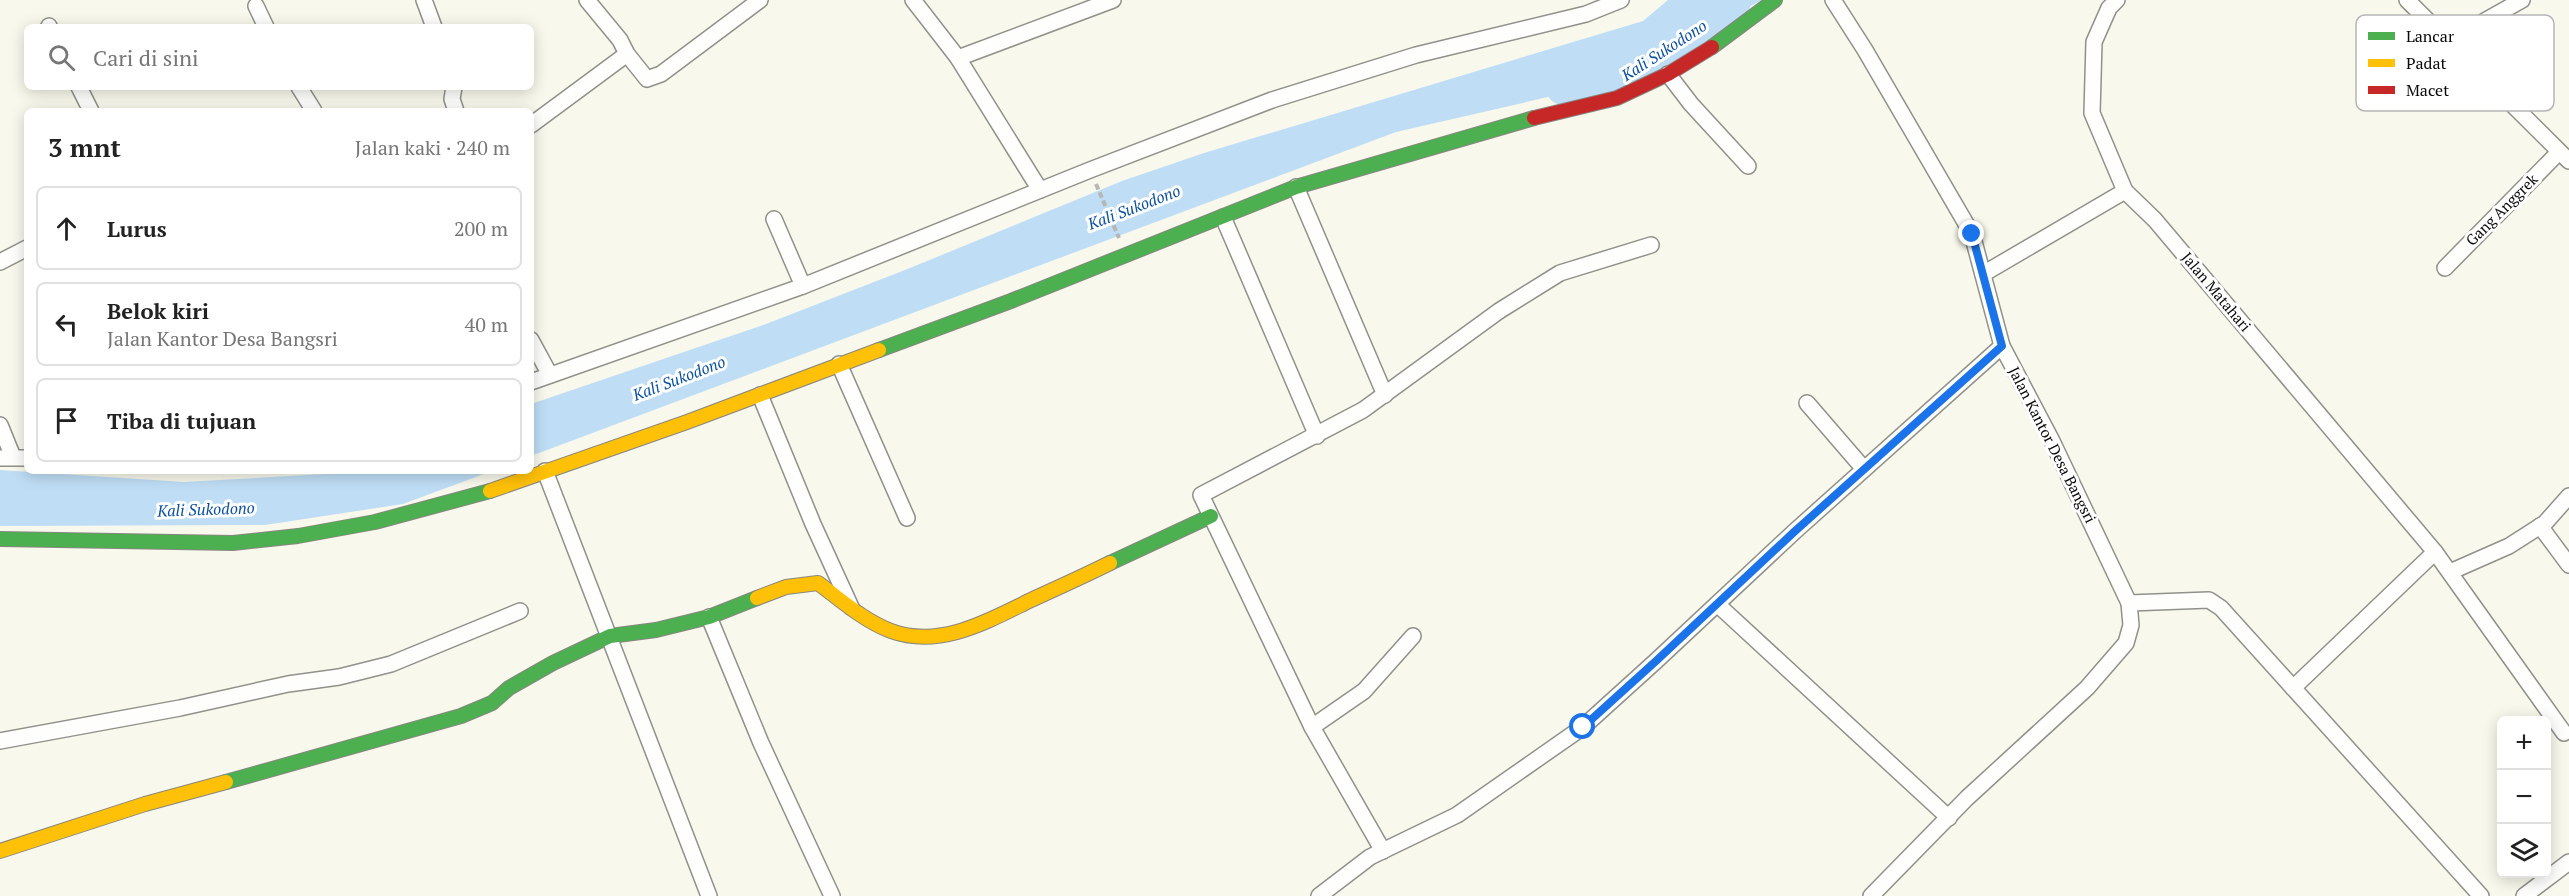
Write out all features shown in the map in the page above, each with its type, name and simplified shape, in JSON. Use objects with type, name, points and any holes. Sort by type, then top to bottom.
[{"type":"main road","points":[[0,539],[233,543],[298,536],[386,519],[491,491],[760,395],[1011,301],[1296,187],[1499,127],[1617,98],[1668,75],[1720,42],[1775,0]]},
{"type":"main road","points":[[0,851],[145,804],[461,717],[492,703],[509,688],[553,663],[610,636],[656,630],[709,617],[786,587],[818,583],[854,612],[872,623],[910,636],[923,638],[958,633],[1211,516]]},
{"type":"street","points":[[424,0],[433,24]]},
{"type":"street","points":[[587,0],[620,40],[627,54],[647,79],[661,74],[760,0]]},
{"type":"street","points":[[913,0],[958,58],[1040,190]]},
{"type":"street","points":[[958,58],[1113,0]]},
{"type":"street","points":[[1577,0],[1586,14]]},
{"type":"street","points":[[534,381],[803,286],[1040,190],[1272,100],[1344,75],[1586,14],[1621,0]]},
{"type":"street","name":"Jalan Kantor Desa Bangsri","points":[[1833,0],[1866,50],[1972,234],[2002,346],[2052,441],[2129,603]]},
{"type":"street","name":"Jalan Matahari","points":[[2117,0],[2109,8],[2094,42],[2092,113],[2125,191],[2155,220],[2435,552],[2564,733]]},
{"type":"street","points":[[2408,0],[2423,15]]},
{"type":"street","points":[[2495,15],[2522,0]]},
{"type":"street","points":[[256,6],[265,24]]},
{"type":"street","points":[[534,123],[627,54]]},
{"type":"street","points":[[1668,75],[1691,104],[1748,166]]},
{"type":"street","points":[[80,90],[90,108]]},
{"type":"street","points":[[300,90],[312,108]]},
{"type":"street","points":[[454,90],[452,99],[455,108]]},
{"type":"street","points":[[2518,111],[2564,157]]},
{"type":"street","name":"Gang Anggrek","points":[[2445,268],[2564,157]]},
{"type":"street","points":[[1296,187],[1384,395]]},
{"type":"street","points":[[1983,274],[2125,191]]},
{"type":"street","points":[[1223,217],[1317,436]]},
{"type":"street","points":[[774,219],[803,286]]},
{"type":"street","points":[[1383,851],[1312,727],[1201,495],[1363,410],[1499,311],[1560,273],[1651,245]]},
{"type":"street","points":[[0,262],[24,250]]},
{"type":"street","points":[[534,346],[550,375]]},
{"type":"street","points":[[1319,896],[1370,857],[1457,814],[1583,727],[1864,469],[2002,346]]},
{"type":"street","points":[[839,364],[907,518]]},
{"type":"street","points":[[760,395],[813,524],[854,612]]},
{"type":"street","points":[[1807,403],[1864,469]]},
{"type":"street","points":[[0,425],[13,458]]},
{"type":"street","points":[[545,471],[709,896]]},
{"type":"street","points":[[2450,572],[2509,546],[2540,526],[2569,496]]},
{"type":"street","points":[[2540,526],[2569,565]]},
{"type":"street","points":[[2293,688],[2435,552]]},
{"type":"street","points":[[1871,896],[2025,743],[2087,688],[2126,643],[2131,625],[2129,603],[2209,600],[2221,608],[2481,896]]},
{"type":"street","points":[[1717,604],[1949,818]]},
{"type":"street","points":[[0,741],[180,708],[288,684],[339,677],[381,667],[520,611]]},
{"type":"street","points":[[709,617],[761,743],[831,896]]},
{"type":"street","points":[[1312,727],[1364,691],[1413,636]]},
{"type":"street","points":[[2524,896],[2569,862]]},
{"type":"path","points":[[1097,187],[1120,242]]},
{"type":"water","points":[[1668,0],[1762,0],[1605,84],[1396,132],[534,455],[534,403],[766,324],[1122,181],[1204,153],[1643,21]]},
{"type":"water","points":[[0,470],[24,472],[24,474],[61,474],[184,482],[325,474],[484,474],[403,504],[265,525],[0,526]]},
{"type":"waterway","name":"Kali Sukodono","points":[[1563,88],[1623,80],[1692,34],[1735,0]]},
{"type":"traffic: fast","points":[[1712,47],[1775,0]]},
{"type":"traffic: fast","points":[[879,350],[1011,301],[1296,187],[1534,118]]},
{"type":"traffic: fast","points":[[0,539],[233,543],[298,536],[375,522],[490,491]]},
{"type":"traffic: fast","points":[[1110,563],[1211,516]]},
{"type":"traffic: fast","points":[[226,782],[461,716],[492,703],[509,688],[553,663],[610,636],[656,630],[709,617],[757,598]]},
{"type":"traffic: slow","points":[[490,491],[687,422],[879,350]]},
{"type":"traffic: slow","points":[[757,598],[786,587],[818,583],[853,610],[881,627],[909,636],[928,637],[945,635],[981,624],[1110,563]]},
{"type":"traffic: slow","points":[[0,851],[145,804],[226,782]]},
{"type":"traffic: jam","points":[[1534,118],[1617,98],[1668,74],[1712,47]]},
{"type":"route","points":[[1583,727],[1794,532],[2002,346],[1972,234]]}]
